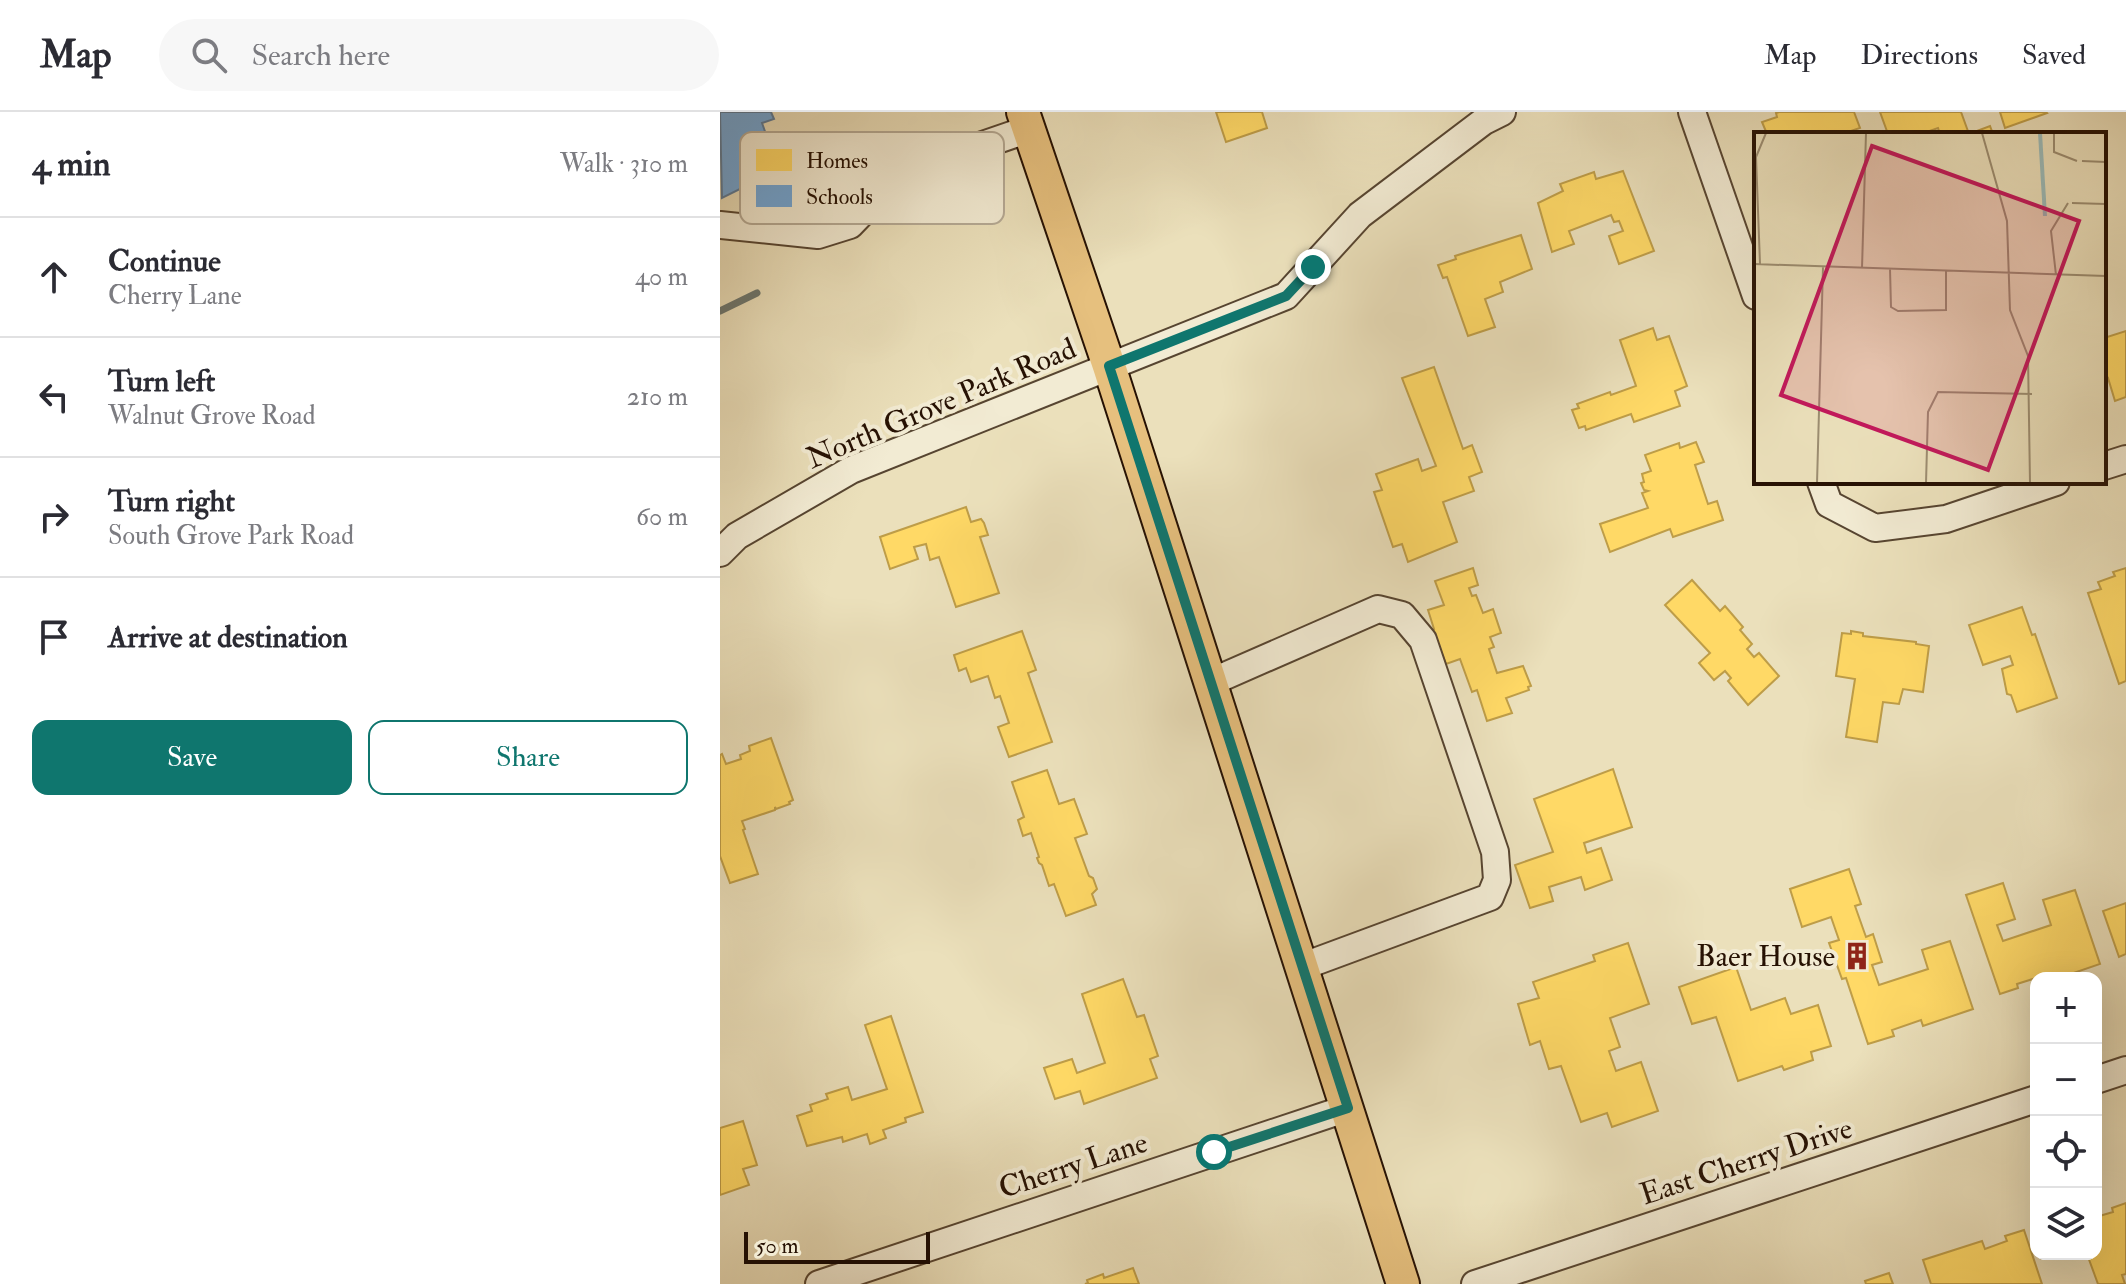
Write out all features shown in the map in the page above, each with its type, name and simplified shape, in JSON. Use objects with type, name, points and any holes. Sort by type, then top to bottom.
[{"type":"main road","points":[[1026,121],[1109,366],[1403,1284]]},
{"type":"street","name":"North Grove Park Road","points":[[720,553],[737,536],[851,470],[1286,296],[1360,215],[1484,121],[1502,112]]},
{"type":"street","points":[[1692,112],[1754,290]]},
{"type":"street","points":[[1000,132],[1026,121]]},
{"type":"street","points":[[720,225],[818,235],[851,224]]},
{"type":"street","points":[[2106,465],[2126,459]]},
{"type":"street","points":[[1822,484],[1829,504],[1875,528],[1946,519],[2050,484]]},
{"type":"street","points":[[1209,683],[1378,609],[1402,615],[1423,640],[1495,852],[1497,880],[1490,897],[1301,967]]},
{"type":"street","points":[[2102,1078],[2126,1070]]},
{"type":"street","name":"East Cherry Drive","points":[[1475,1284],[2030,1101]]},
{"type":"street","name":"Cherry Lane","points":[[819,1284],[1348,1108]]},
{"type":"building: Homes","points":[[1216,112],[1262,112],[1267,128],[1226,142]]},
{"type":"building: Homes","points":[[1854,112],[1860,128],[1848,132],[1766,132],[1762,122],[1777,117],[1776,113]]},
{"type":"building: Homes","points":[[1880,112],[1961,112],[1968,132],[1939,132],[1938,128],[1927,132],[1887,132]]},
{"type":"building: Homes","points":[[2000,112],[2046,112],[2047,113],[2005,128]]},
{"type":"building: Homes","points":[[1990,126],[1992,132],[1974,132]]},
{"type":"building: Homes","points":[[1623,171],[1654,251],[1619,264],[1609,236],[1623,231],[1619,221],[1614,222],[1611,215],[1569,231],[1574,244],[1552,252],[1538,203],[1563,191],[1560,184],[1594,172],[1596,179]]},
{"type":"building: Homes","points":[[1521,235],[1532,269],[1500,282],[1503,292],[1485,299],[1495,327],[1468,336],[1447,277],[1443,278],[1438,265],[1456,259],[1455,256]]},
{"type":"building: Homes","points":[[1653,328],[1657,340],[1669,336],[1687,386],[1675,391],[1680,406],[1634,422],[1631,414],[1586,430],[1585,426],[1579,428],[1572,410],[1579,408],[1577,404],[1636,386],[1620,340]]},
{"type":"building: Homes","points":[[2126,331],[2126,397],[2115,401],[2106,379],[2106,337]]},
{"type":"building: Homes","points":[[1434,367],[1463,449],[1472,445],[1482,472],[1469,477],[1474,491],[1443,502],[1457,542],[1408,562],[1402,544],[1393,547],[1374,492],[1382,490],[1376,474],[1418,459],[1422,471],[1436,466],[1402,378]]},
{"type":"building: Homes","points":[[1696,442],[1704,462],[1695,465],[1708,504],[1717,501],[1723,520],[1673,537],[1670,529],[1610,552],[1600,524],[1648,508],[1642,493],[1648,491],[1641,483],[1644,482],[1642,474],[1651,471],[1645,455],[1679,443],[1680,448]]},
{"type":"building: Homes","points":[[966,507],[971,522],[981,519],[984,523],[988,535],[980,537],[999,593],[956,607],[939,557],[930,560],[926,544],[914,547],[918,559],[890,569],[880,537]]},
{"type":"building: Homes","points":[[1473,568],[1478,585],[1469,588],[1472,596],[1476,595],[1483,613],[1493,609],[1501,633],[1490,637],[1494,647],[1489,649],[1497,673],[1523,666],[1531,686],[1529,690],[1506,698],[1512,713],[1487,721],[1477,690],[1472,692],[1460,659],[1446,664],[1439,646],[1436,647],[1428,610],[1444,605],[1435,581]]},
{"type":"building: Homes","points":[[2126,568],[2126,681],[2119,684],[2088,593],[2101,589],[2098,582],[2115,576],[2113,572]]},
{"type":"building: Homes","points":[[1692,580],[1720,611],[1725,606],[1743,627],[1740,630],[1752,644],[1747,649],[1754,657],[1759,653],[1779,676],[1748,705],[1728,681],[1731,678],[1725,671],[1714,680],[1699,663],[1710,653],[1665,605]]},
{"type":"building: Homes","points":[[2022,607],[2032,635],[2035,634],[2057,698],[2017,712],[2011,695],[2007,694],[2002,669],[2013,665],[2010,656],[1983,665],[1969,625]]},
{"type":"building: Homes","points":[[1022,631],[1036,670],[1028,673],[1052,742],[1009,757],[998,727],[1009,723],[1000,696],[995,698],[988,676],[971,682],[966,668],[959,671],[954,655]]},
{"type":"building: Homes","points":[[1851,631],[1863,633],[1863,636],[1929,646],[1923,692],[1903,689],[1899,704],[1883,702],[1877,742],[1846,737],[1855,679],[1836,676],[1842,633],[1851,634]]},
{"type":"building: Homes","points":[[771,738],[793,800],[790,804],[742,821],[758,874],[730,883],[720,856],[720,755],[726,764],[741,759],[740,755],[750,751],[749,746]]},
{"type":"building: Homes","points":[[1613,769],[1632,827],[1584,843],[1587,853],[1601,848],[1612,880],[1585,890],[1581,877],[1549,887],[1553,901],[1530,908],[1515,865],[1553,852],[1534,799]]},
{"type":"building: Homes","points":[[1047,770],[1059,804],[1074,799],[1087,834],[1075,838],[1097,889],[1092,894],[1096,905],[1066,916],[1054,884],[1049,886],[1039,863],[1031,833],[1023,836],[1018,820],[1024,817],[1012,782]]},
{"type":"building: Homes","name":"Baer House","points":[[1849,869],[1861,904],[1855,906],[1866,937],[1873,934],[1882,962],[1872,965],[1879,985],[1928,969],[1922,950],[1950,941],[1973,1009],[1923,1026],[1921,1020],[1892,1030],[1894,1036],[1868,1044],[1846,978],[1842,979],[1829,943],[1839,940],[1831,917],[1802,927],[1790,889]]},
{"type":"building: Homes","points":[[2003,883],[2015,919],[1997,925],[2003,941],[2051,925],[2043,900],[2075,890],[2100,964],[2077,972],[2030,972],[2030,980],[2000,994],[1966,895]]},
{"type":"building: Homes","points":[[2126,903],[2126,954],[2119,957],[2103,911]]},
{"type":"building: Homes","points":[[1628,943],[1649,1004],[1610,1018],[1620,1047],[1609,1051],[1616,1071],[1641,1062],[1658,1111],[1612,1127],[1607,1113],[1581,1122],[1561,1066],[1549,1069],[1540,1041],[1530,1045],[1518,1004],[1539,998],[1533,982],[1595,961],[1593,955]]},
{"type":"building: Homes","points":[[1736,967],[1751,1010],[1785,998],[1791,1014],[1818,1005],[1831,1046],[1811,1052],[1813,1060],[1784,1070],[1782,1066],[1738,1081],[1716,1017],[1692,1024],[1679,987]]},
{"type":"building: Homes","points":[[1123,979],[1137,1017],[1144,1015],[1158,1056],[1150,1059],[1157,1078],[1084,1104],[1080,1091],[1055,1099],[1044,1068],[1072,1059],[1077,1073],[1105,1063],[1082,994]]},
{"type":"building: Homes","points":[[891,1016],[923,1112],[883,1130],[886,1138],[870,1144],[867,1134],[843,1142],[842,1137],[807,1146],[797,1116],[812,1111],[810,1105],[828,1099],[826,1094],[848,1087],[852,1100],[887,1089],[865,1025]]},
{"type":"building: Homes","points":[[743,1121],[757,1165],[743,1169],[749,1185],[720,1195],[720,1128]]},
{"type":"building: Homes","points":[[2126,1203],[2126,1274],[2122,1275],[2125,1284],[2098,1284],[2089,1260],[2102,1260],[2102,1215],[2113,1212],[2112,1208]]},
{"type":"building: Homes","points":[[2024,1230],[2030,1260],[2034,1260],[2042,1284],[1931,1284],[1923,1260],[1982,1241],[1985,1249],[2007,1241],[2005,1236]]},
{"type":"building: Homes","points":[[1133,1268],[1139,1284],[1085,1284],[1087,1280],[1103,1274],[1104,1278]]},
{"type":"building: Homes","points":[[1889,1273],[1893,1284],[1866,1284],[1865,1281]]},
{"type":"building: Schools","points":[[720,112],[771,112],[774,119],[762,123],[765,132],[740,132],[740,189],[722,198]]},
{"type":"waterway","points":[[720,311],[757,293]]},
{"type":"place","name":"Baer House","points":[[1857,956]]},
{"type":"route","points":[[1214,1152],[1348,1108],[1109,366],[1286,296],[1313,267]]}]
